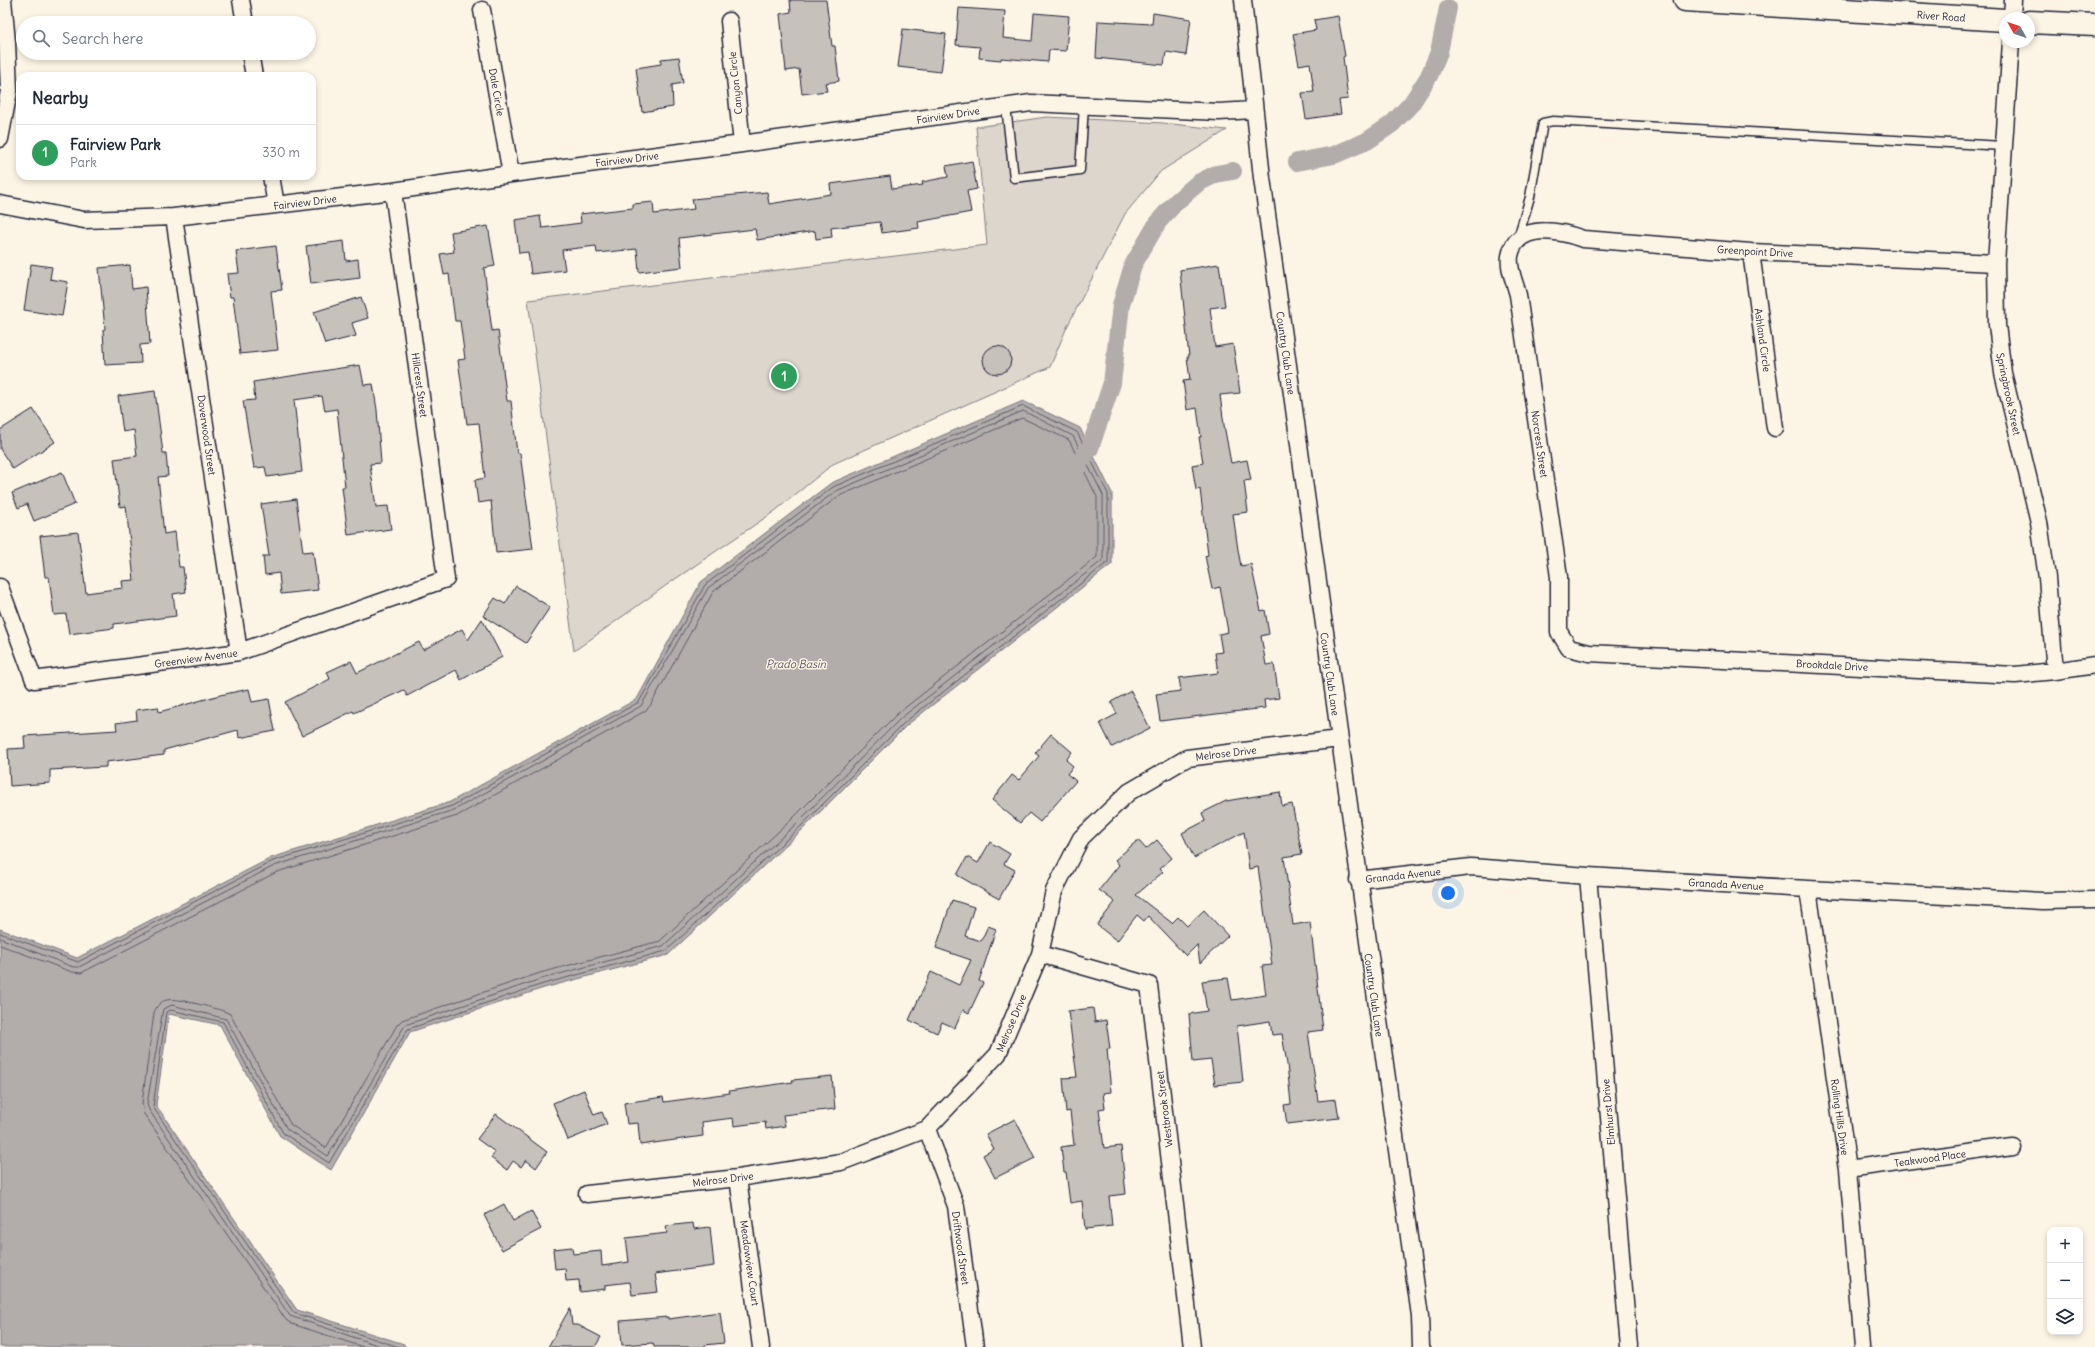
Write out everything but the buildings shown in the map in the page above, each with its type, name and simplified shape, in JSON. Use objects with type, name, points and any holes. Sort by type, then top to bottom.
[{"type":"main road","name":"River Road","points":[[1692,0],[1999,20]]},
{"type":"main road","points":[[2035,22],[2095,25]]},
{"type":"street","points":[[0,139],[9,92],[7,42],[3,0]]},
{"type":"street","points":[[241,0],[244,16]]},
{"type":"street","name":"Country Club Lane","points":[[1244,0],[1262,178],[1338,739],[1420,1316],[1422,1347]]},
{"type":"street","points":[[2012,12],[2013,0]]},
{"type":"street","name":"Dale Circle","points":[[482,10],[511,174]]},
{"type":"street","name":"Canyon Circle","points":[[728,21],[742,144]]},
{"type":"street","name":"Springbrook Street","points":[[2011,48],[1996,263],[1997,325],[2003,373],[2039,522],[2047,578],[2055,672]]},
{"type":"street","points":[[251,60],[253,72]]},
{"type":"street","name":"Fairview Drive","points":[[0,204],[84,220],[174,217],[393,191],[742,144],[1031,102],[1219,112],[1254,110]]},
{"type":"street","points":[[272,180],[276,205]]},
{"type":"street","name":"Hillcrest Street","points":[[393,191],[446,579]]},
{"type":"street","name":"Doverwood Street","points":[[174,217],[239,652]]},
{"type":"street","name":"Greenpoint Drive","points":[[1517,240],[1532,233],[1547,230],[1565,233],[1583,239],[1751,252],[1996,263]]},
{"type":"street","name":"Norcrest Street","points":[[1517,240],[1510,255],[1511,270],[1518,295],[1560,577],[1559,632],[1569,648]]},
{"type":"street","name":"Ashland Circle","points":[[1751,252],[1775,428]]},
{"type":"street","name":"Greenview Avenue","points":[[0,587],[34,680],[239,652],[446,579]]},
{"type":"street","name":"Brookdale Drive","points":[[1569,648],[1589,653],[2015,675],[2055,672],[2095,665]]},
{"type":"street","name":"Melrose Drive","points":[[587,1194],[738,1178],[842,1162],[928,1129],[998,1054],[1040,954],[1054,891],[1081,838],[1129,792],[1187,758],[1338,739]]},
{"type":"street","name":"Granada Avenue","points":[[1358,880],[1471,867],[1588,876],[2042,901],[2095,900]]},
{"type":"street","name":"Elmhurst Drive","points":[[1588,876],[1628,1347]]},
{"type":"street","name":"Rolling Hills Drive","points":[[1808,888],[1848,1169],[1863,1347]]},
{"type":"street","name":"Westbrook Street","points":[[1040,954],[1150,985],[1192,1347]]},
{"type":"street","name":"Driftwood Street","points":[[928,1129],[956,1206],[975,1347]]},
{"type":"street","name":"Teakwood Place","points":[[1848,1169],[2012,1146]]},
{"type":"street","name":"Meadowview Court","points":[[738,1178],[762,1347]]},
{"type":"lane","points":[[1006,106],[1014,178],[1080,170],[1084,105]]},
{"type":"lane","points":[[1517,240],[1530,197],[1543,123],[1553,121],[2003,146]]},
{"type":"shaded area","points":[[1047,117],[1163,123],[1227,130],[1161,171],[1125,214],[1067,327],[1050,367],[833,464],[775,511],[574,651],[528,300],[987,245],[976,127]]},
{"type":"water","name":"Prado Basin","points":[[1023,401],[1080,428],[1112,493],[1112,564],[907,725],[802,830],[668,955],[544,988],[410,1032],[331,1170],[280,1136],[220,1025],[169,1014],[156,1105],[297,1310],[404,1344],[405,1347],[0,1347],[0,929],[77,958],[271,858],[450,802],[637,699],[701,582],[831,483]]},
{"type":"waterway","points":[[1297,162],[1334,155],[1367,141],[1392,124],[1411,104],[1429,76],[1439,52],[1448,8]]},
{"type":"waterway","points":[[1075,469],[1090,448],[1112,383],[1121,305],[1133,265],[1158,222],[1176,202],[1198,183],[1216,174],[1233,171]]},
{"type":"place","name":"Fairview Park","points":[[784,376]]}]
